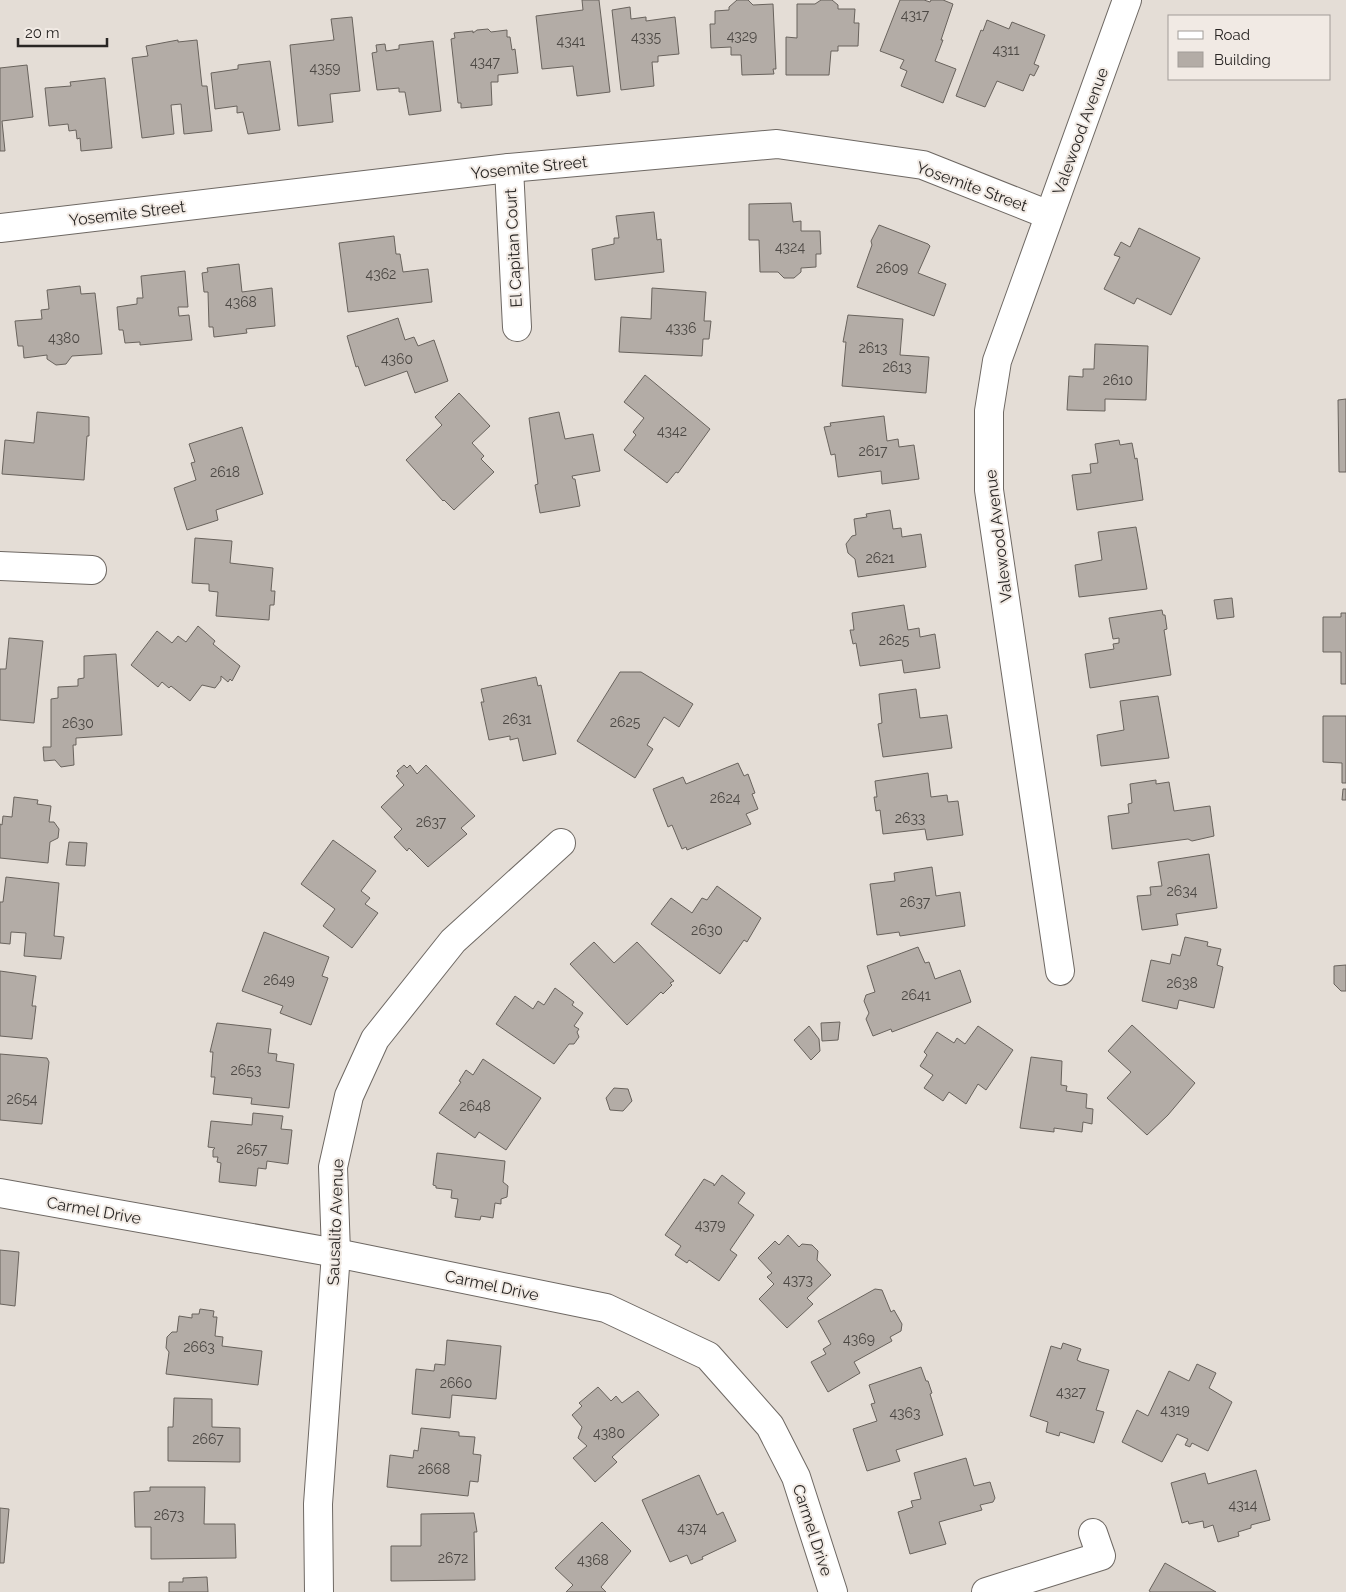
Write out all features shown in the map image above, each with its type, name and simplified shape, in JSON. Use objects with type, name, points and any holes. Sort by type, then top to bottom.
[{"type":"street","name":"Valewood Avenue","points":[[1060,971],[989,490],[990,411],[997,361],[1127,0]]},
{"type":"street","name":"Yosemite Street","points":[[0,228],[509,168],[777,144],[923,165],[1049,215]]},
{"type":"street","name":"El Capitan Court","points":[[509,168],[517,328]]},
{"type":"street","points":[[0,566],[92,570]]},
{"type":"street","name":"Sausalito Avenue","points":[[319,1592],[318,1504],[336,1253],[333,1167],[349,1096],[375,1039],[453,941],[561,843]]},
{"type":"street","name":"Carmel Drive","points":[[0,1193],[336,1253],[606,1308],[708,1356],[770,1426],[796,1477],[833,1592]]},
{"type":"street","points":[[986,1592],[1101,1556],[1093,1532]]},
{"type":"building","points":[[582,0],[599,0],[610,92],[577,96],[573,66],[542,69],[536,16],[583,10]]},
{"type":"building","points":[[737,0],[748,0],[753,5],[773,4],[776,69],[773,69],[774,74],[742,75],[741,55],[731,55],[731,47],[711,48],[710,24],[715,24],[715,11],[729,10],[729,7]]},
{"type":"building","points":[[821,0],[832,0],[838,5],[838,9],[855,9],[854,23],[859,23],[858,46],[838,46],[838,51],[831,51],[829,75],[786,75],[786,37],[797,38],[797,4],[815,4]]},
{"type":"building","points":[[900,0],[924,0],[930,2],[931,0],[943,0],[953,4],[935,61],[956,69],[943,103],[901,86],[907,71],[900,68],[904,60],[880,51]]},
{"type":"building","points":[[630,7],[631,19],[646,17],[646,21],[675,17],[679,54],[658,56],[658,62],[652,62],[654,86],[621,90],[612,10]]},
{"type":"building","points":[[352,17],[360,91],[330,94],[333,122],[298,126],[290,45],[334,40],[331,19]]},
{"type":"building","points":[[987,20],[1009,29],[1012,22],[1045,35],[1034,64],[1039,66],[1034,76],[1030,74],[1023,91],[997,81],[985,107],[956,96],[981,30],[983,31]]},
{"type":"building","points":[[488,29],[491,32],[507,30],[507,37],[510,37],[512,50],[515,49],[518,73],[498,75],[498,82],[491,82],[492,105],[461,108],[461,103],[458,103],[451,39],[455,38],[454,33],[473,31],[473,33],[477,30]]},
{"type":"building","points":[[178,40],[178,42],[197,40],[202,86],[207,86],[212,131],[184,134],[181,104],[171,105],[174,134],[142,138],[132,58],[148,56],[146,46]]},
{"type":"building","points":[[433,41],[441,111],[409,115],[405,92],[399,92],[399,88],[377,90],[372,53],[377,52],[376,45],[385,44],[386,51],[399,49],[399,45]]},
{"type":"building","points":[[270,61],[280,130],[248,134],[243,112],[237,113],[237,106],[215,109],[211,73],[238,69],[238,65]]},
{"type":"building","points":[[27,65],[33,117],[2,121],[5,151],[0,151],[0,68]]},
{"type":"building","points":[[105,78],[112,148],[81,151],[80,138],[77,139],[76,130],[69,131],[68,124],[49,126],[45,88],[71,86],[70,82]]},
{"type":"building","points":[[791,203],[793,222],[801,221],[801,231],[820,231],[821,254],[816,254],[816,267],[801,268],[801,272],[794,278],[784,278],[778,272],[760,272],[759,240],[749,240],[749,204]]},
{"type":"building","points":[[654,212],[657,240],[661,239],[664,272],[595,280],[592,249],[614,244],[614,238],[619,238],[616,216]]},
{"type":"building","points":[[879,225],[930,246],[918,273],[946,284],[934,316],[857,287],[872,245],[871,241]]},
{"type":"building","points":[[1139,228],[1200,258],[1171,315],[1137,298],[1134,304],[1104,289],[1120,257],[1114,255],[1121,242],[1130,247]]},
{"type":"building","points":[[394,236],[396,254],[400,254],[403,272],[428,269],[432,302],[348,312],[339,243]]},
{"type":"building","points":[[239,264],[242,292],[272,288],[275,326],[246,329],[247,333],[214,337],[213,327],[209,327],[208,292],[204,292],[202,273],[208,272],[207,268]]},
{"type":"building","points":[[185,271],[188,307],[178,307],[179,316],[189,315],[192,340],[140,345],[140,342],[125,343],[123,330],[119,330],[117,307],[137,304],[137,298],[143,298],[141,276]]},
{"type":"building","points":[[80,286],[81,294],[95,293],[102,354],[72,356],[66,364],[56,365],[47,359],[47,355],[24,358],[23,346],[18,346],[15,321],[42,319],[41,310],[49,309],[47,290]]},
{"type":"building","points":[[652,288],[706,292],[704,321],[711,321],[709,339],[703,339],[702,356],[619,352],[621,317],[651,319]]},
{"type":"building","points":[[848,315],[903,319],[900,355],[929,357],[926,393],[842,386],[846,342],[843,342]]},
{"type":"building","points":[[398,318],[405,340],[414,337],[418,346],[434,340],[448,381],[415,393],[407,371],[365,386],[358,366],[356,367],[347,336]]},
{"type":"building","points":[[1095,344],[1148,346],[1146,400],[1105,399],[1105,411],[1067,410],[1069,376],[1083,377],[1083,369],[1094,369]]},
{"type":"building","points":[[645,375],[710,429],[678,473],[676,472],[667,483],[624,450],[636,435],[633,432],[644,418],[624,402]]},
{"type":"building","points":[[459,393],[490,426],[472,443],[484,456],[481,459],[494,472],[454,510],[443,501],[406,460],[442,425],[435,417]]},
{"type":"building","points":[[1346,399],[1346,472],[1339,472],[1338,400]]},
{"type":"building","points":[[37,412],[89,417],[89,436],[87,436],[84,480],[2,474],[5,440],[34,443]]},
{"type":"building","points":[[559,412],[565,439],[593,434],[600,471],[572,476],[575,479],[580,506],[540,513],[535,485],[538,484],[529,418]]},
{"type":"building","points":[[884,416],[887,441],[898,439],[899,447],[914,445],[919,479],[882,484],[881,471],[838,477],[835,454],[831,455],[824,427],[831,426],[830,423]]},
{"type":"building","points":[[242,427],[263,494],[216,510],[218,520],[187,530],[174,488],[196,480],[191,463],[195,462],[189,444]]},
{"type":"building","points":[[1119,440],[1120,445],[1132,443],[1135,459],[1137,458],[1143,500],[1077,510],[1072,475],[1091,473],[1090,464],[1098,463],[1095,444]]},
{"type":"building","points":[[890,510],[893,529],[901,528],[902,537],[921,534],[926,567],[858,577],[855,559],[848,553],[846,544],[852,536],[856,535],[854,519],[867,517],[866,514]]},
{"type":"building","points":[[1136,527],[1147,589],[1079,597],[1075,565],[1102,560],[1098,532]]},
{"type":"building","points":[[195,538],[232,541],[230,563],[273,568],[271,591],[275,591],[274,605],[270,605],[269,620],[216,616],[218,592],[209,591],[209,584],[192,583]]},
{"type":"building","points":[[1232,598],[1234,617],[1217,619],[1214,600]]},
{"type":"building","points":[[904,605],[908,630],[919,628],[920,637],[935,634],[940,668],[904,673],[902,660],[860,666],[856,643],[853,644],[850,630],[854,630],[852,613]]},
{"type":"building","points":[[1162,610],[1163,615],[1165,615],[1167,629],[1164,630],[1171,675],[1090,688],[1085,654],[1114,649],[1113,644],[1119,643],[1119,638],[1113,639],[1109,618]]},
{"type":"building","points":[[1341,613],[1346,613],[1346,684],[1341,684],[1341,652],[1323,652],[1323,617],[1341,617]]},
{"type":"building","points":[[198,626],[215,641],[213,644],[240,666],[232,681],[230,679],[228,682],[221,676],[221,680],[215,688],[202,685],[190,701],[171,686],[169,688],[162,682],[158,687],[131,665],[157,631],[172,643],[178,636],[186,642]]},
{"type":"building","points":[[9,638],[43,641],[34,723],[0,720],[0,669],[6,669]]},
{"type":"building","points":[[116,654],[122,735],[76,738],[76,745],[73,745],[74,765],[61,767],[55,760],[44,761],[43,747],[51,747],[51,699],[58,698],[58,687],[78,686],[78,679],[84,678],[84,656]]},
{"type":"building","points":[[620,672],[641,672],[693,704],[679,727],[664,717],[647,745],[653,749],[635,778],[577,741]]},
{"type":"building","points":[[536,677],[538,686],[541,685],[556,754],[523,761],[518,738],[510,740],[510,736],[489,740],[481,702],[484,702],[481,689]]},
{"type":"building","points":[[916,689],[920,718],[947,715],[952,748],[883,757],[878,724],[882,723],[879,694]]},
{"type":"building","points":[[1158,696],[1169,758],[1101,766],[1097,735],[1124,730],[1120,701]]},
{"type":"building","points":[[1323,716],[1346,716],[1346,783],[1342,783],[1342,763],[1323,762]]},
{"type":"building","points":[[738,763],[744,776],[748,774],[755,793],[752,794],[758,809],[746,814],[751,824],[687,850],[686,847],[682,849],[672,825],[668,827],[653,789],[683,777],[686,784]]},
{"type":"building","points":[[404,765],[407,768],[410,765],[417,774],[426,765],[475,816],[461,828],[467,834],[428,867],[409,848],[407,851],[394,837],[402,829],[381,807],[404,785],[396,776],[399,773],[397,771]]},
{"type":"building","points":[[928,773],[931,797],[947,795],[948,802],[958,801],[963,835],[927,840],[925,829],[883,834],[880,810],[876,811],[874,797],[877,797],[875,781]]},
{"type":"building","points":[[1156,780],[1156,784],[1169,782],[1174,811],[1210,806],[1214,836],[1192,841],[1188,839],[1112,849],[1108,816],[1129,813],[1128,804],[1132,803],[1130,784]]},
{"type":"building","points":[[1343,789],[1346,789],[1346,800],[1342,800]]},
{"type":"building","points":[[14,797],[38,800],[37,804],[51,806],[49,822],[54,822],[59,829],[58,838],[50,842],[48,863],[0,858],[0,824],[2,825],[3,816],[12,817]]},
{"type":"building","points":[[333,840],[376,871],[361,891],[370,898],[365,904],[378,913],[352,948],[323,926],[335,909],[301,884]]},
{"type":"building","points":[[69,842],[87,843],[85,866],[66,865]]},
{"type":"building","points":[[1209,854],[1217,908],[1176,914],[1178,925],[1142,930],[1137,896],[1151,895],[1150,887],[1162,886],[1158,862]]},
{"type":"building","points":[[932,867],[936,896],[960,892],[965,926],[900,936],[899,932],[877,935],[870,884],[895,881],[894,873]]},
{"type":"building","points":[[6,877],[59,883],[54,936],[64,937],[61,959],[24,956],[26,933],[11,932],[10,944],[0,943],[0,902],[3,902]]},
{"type":"building","points":[[717,886],[761,918],[747,942],[744,940],[720,974],[651,924],[671,898],[692,913],[702,898],[707,900]]},
{"type":"building","points":[[264,932],[329,957],[322,976],[328,978],[311,1025],[280,1013],[283,1006],[242,991]]},
{"type":"building","points":[[1185,937],[1208,942],[1207,946],[1221,949],[1217,965],[1223,967],[1214,1008],[1179,1000],[1177,1009],[1142,1001],[1151,960],[1170,964],[1172,954],[1180,956]]},
{"type":"building","points":[[594,942],[614,963],[637,942],[674,981],[670,983],[672,985],[663,994],[661,992],[627,1025],[570,964]]},
{"type":"building","points":[[918,947],[925,963],[929,962],[935,979],[960,970],[971,1002],[892,1032],[891,1029],[873,1036],[866,1019],[869,1013],[864,1001],[866,995],[875,992],[867,966]]},
{"type":"building","points":[[1346,965],[1346,991],[1341,991],[1334,984],[1334,966]]},
{"type":"building","points":[[0,971],[36,976],[32,1006],[36,1006],[32,1039],[0,1036]]},
{"type":"building","points":[[555,988],[574,1002],[572,1005],[583,1013],[574,1026],[579,1029],[577,1032],[579,1037],[574,1044],[569,1044],[554,1064],[496,1024],[515,996],[533,1009],[538,1001],[544,1005]]},
{"type":"building","points":[[840,1022],[838,1040],[822,1041],[821,1023]]},
{"type":"building","points":[[217,1023],[271,1029],[268,1053],[277,1054],[276,1061],[294,1064],[289,1108],[251,1104],[252,1098],[213,1094],[215,1077],[211,1077],[213,1052],[210,1052]]},
{"type":"building","points":[[1132,1025],[1195,1083],[1168,1115],[1147,1135],[1107,1098],[1131,1072],[1108,1051]]},
{"type":"building","points":[[809,1026],[819,1039],[820,1051],[811,1060],[794,1040]]},
{"type":"building","points":[[978,1026],[1013,1050],[986,1090],[978,1084],[966,1104],[949,1092],[943,1101],[924,1088],[933,1075],[920,1066],[927,1055],[924,1052],[937,1032],[954,1043],[957,1038],[965,1044]]},
{"type":"building","points":[[0,1054],[47,1058],[49,1062],[42,1124],[0,1120]]},
{"type":"building","points":[[1031,1057],[1062,1061],[1061,1085],[1067,1086],[1066,1091],[1087,1094],[1086,1108],[1093,1109],[1092,1124],[1083,1122],[1082,1132],[1054,1128],[1054,1132],[1020,1128]]},
{"type":"building","points":[[483,1059],[541,1098],[506,1150],[479,1132],[475,1138],[439,1113],[461,1082],[459,1081],[466,1070],[473,1075]]},
{"type":"building","points":[[614,1088],[628,1089],[632,1101],[623,1111],[610,1110],[606,1098]]},
{"type":"building","points":[[253,1113],[283,1116],[281,1129],[292,1130],[288,1164],[267,1161],[266,1169],[258,1168],[256,1186],[219,1182],[221,1163],[217,1162],[218,1157],[213,1157],[213,1150],[215,1148],[208,1147],[211,1121],[252,1125]]},
{"type":"building","points":[[437,1153],[505,1161],[503,1182],[508,1186],[507,1197],[501,1199],[501,1204],[495,1203],[493,1218],[481,1216],[480,1220],[455,1217],[458,1199],[451,1198],[452,1190],[436,1188],[433,1185]]},
{"type":"building","points":[[722,1175],[745,1193],[738,1203],[754,1215],[730,1250],[737,1255],[719,1281],[689,1260],[687,1263],[675,1255],[681,1246],[665,1235],[704,1179],[714,1184],[714,1186]]},
{"type":"building","points":[[788,1235],[799,1247],[802,1244],[812,1245],[818,1251],[817,1260],[831,1275],[807,1298],[813,1304],[787,1328],[759,1299],[774,1284],[767,1277],[772,1273],[758,1258],[775,1241],[779,1245]]},
{"type":"building","points":[[0,1250],[19,1252],[15,1306],[0,1304]]},
{"type":"building","points":[[875,1289],[882,1290],[891,1312],[894,1310],[902,1324],[901,1331],[890,1337],[892,1341],[854,1362],[860,1373],[828,1392],[811,1362],[826,1354],[823,1349],[831,1344],[818,1321]]},
{"type":"building","points":[[200,1309],[214,1311],[213,1317],[217,1317],[215,1336],[223,1337],[222,1346],[262,1351],[258,1385],[166,1374],[169,1352],[166,1348],[167,1337],[172,1332],[177,1332],[179,1316],[192,1318],[192,1314],[199,1314]]},
{"type":"building","points":[[447,1340],[501,1346],[496,1399],[452,1395],[450,1418],[412,1414],[416,1369],[434,1371],[435,1364],[445,1365]]},
{"type":"building","points":[[1063,1343],[1081,1349],[1077,1360],[1109,1370],[1096,1410],[1104,1412],[1094,1443],[1060,1432],[1059,1436],[1046,1432],[1048,1422],[1030,1416],[1051,1346],[1061,1349]]},
{"type":"building","points":[[1197,1364],[1216,1373],[1209,1388],[1232,1402],[1208,1451],[1192,1443],[1190,1447],[1185,1445],[1188,1439],[1177,1434],[1162,1462],[1122,1442],[1137,1410],[1148,1416],[1169,1371],[1189,1381]]},
{"type":"building","points":[[921,1367],[932,1393],[930,1394],[943,1435],[896,1450],[900,1461],[867,1471],[853,1429],[877,1421],[871,1404],[875,1403],[869,1385]]},
{"type":"building","points":[[598,1387],[611,1401],[616,1396],[622,1403],[638,1391],[659,1415],[612,1457],[617,1462],[595,1482],[573,1458],[587,1446],[578,1438],[582,1427],[572,1415],[582,1406],[579,1403]]},
{"type":"building","points":[[174,1398],[212,1399],[212,1427],[240,1428],[240,1462],[168,1461],[168,1427],[173,1427]]},
{"type":"building","points":[[421,1428],[459,1432],[459,1436],[475,1437],[473,1454],[481,1455],[478,1482],[470,1481],[468,1496],[387,1487],[390,1455],[413,1458],[414,1450],[418,1451]]},
{"type":"building","points":[[966,1458],[974,1486],[990,1482],[995,1498],[993,1502],[980,1505],[982,1510],[939,1522],[946,1544],[910,1554],[898,1512],[913,1507],[911,1501],[921,1499],[914,1473]]},
{"type":"building","points":[[1256,1470],[1270,1520],[1251,1525],[1251,1528],[1238,1532],[1239,1536],[1218,1542],[1213,1525],[1204,1528],[1203,1521],[1189,1524],[1188,1521],[1182,1523],[1171,1483],[1205,1473],[1208,1484]]},
{"type":"building","points":[[699,1475],[717,1515],[723,1512],[736,1541],[691,1564],[687,1555],[670,1562],[642,1500]]},
{"type":"building","points":[[150,1487],[205,1487],[204,1524],[235,1524],[236,1558],[151,1559],[151,1527],[135,1527],[134,1492],[150,1491]]},
{"type":"building","points":[[0,1508],[9,1509],[4,1563],[0,1563]]},
{"type":"building","points":[[474,1513],[477,1532],[474,1532],[475,1580],[391,1581],[391,1546],[421,1546],[421,1514]]},
{"type":"building","points":[[602,1522],[631,1551],[601,1587],[606,1592],[566,1592],[573,1585],[555,1568]]},
{"type":"building","points":[[1165,1563],[1216,1592],[1149,1591]]},
{"type":"building","points":[[207,1577],[208,1592],[169,1592],[169,1582],[183,1582],[183,1578]]}]
